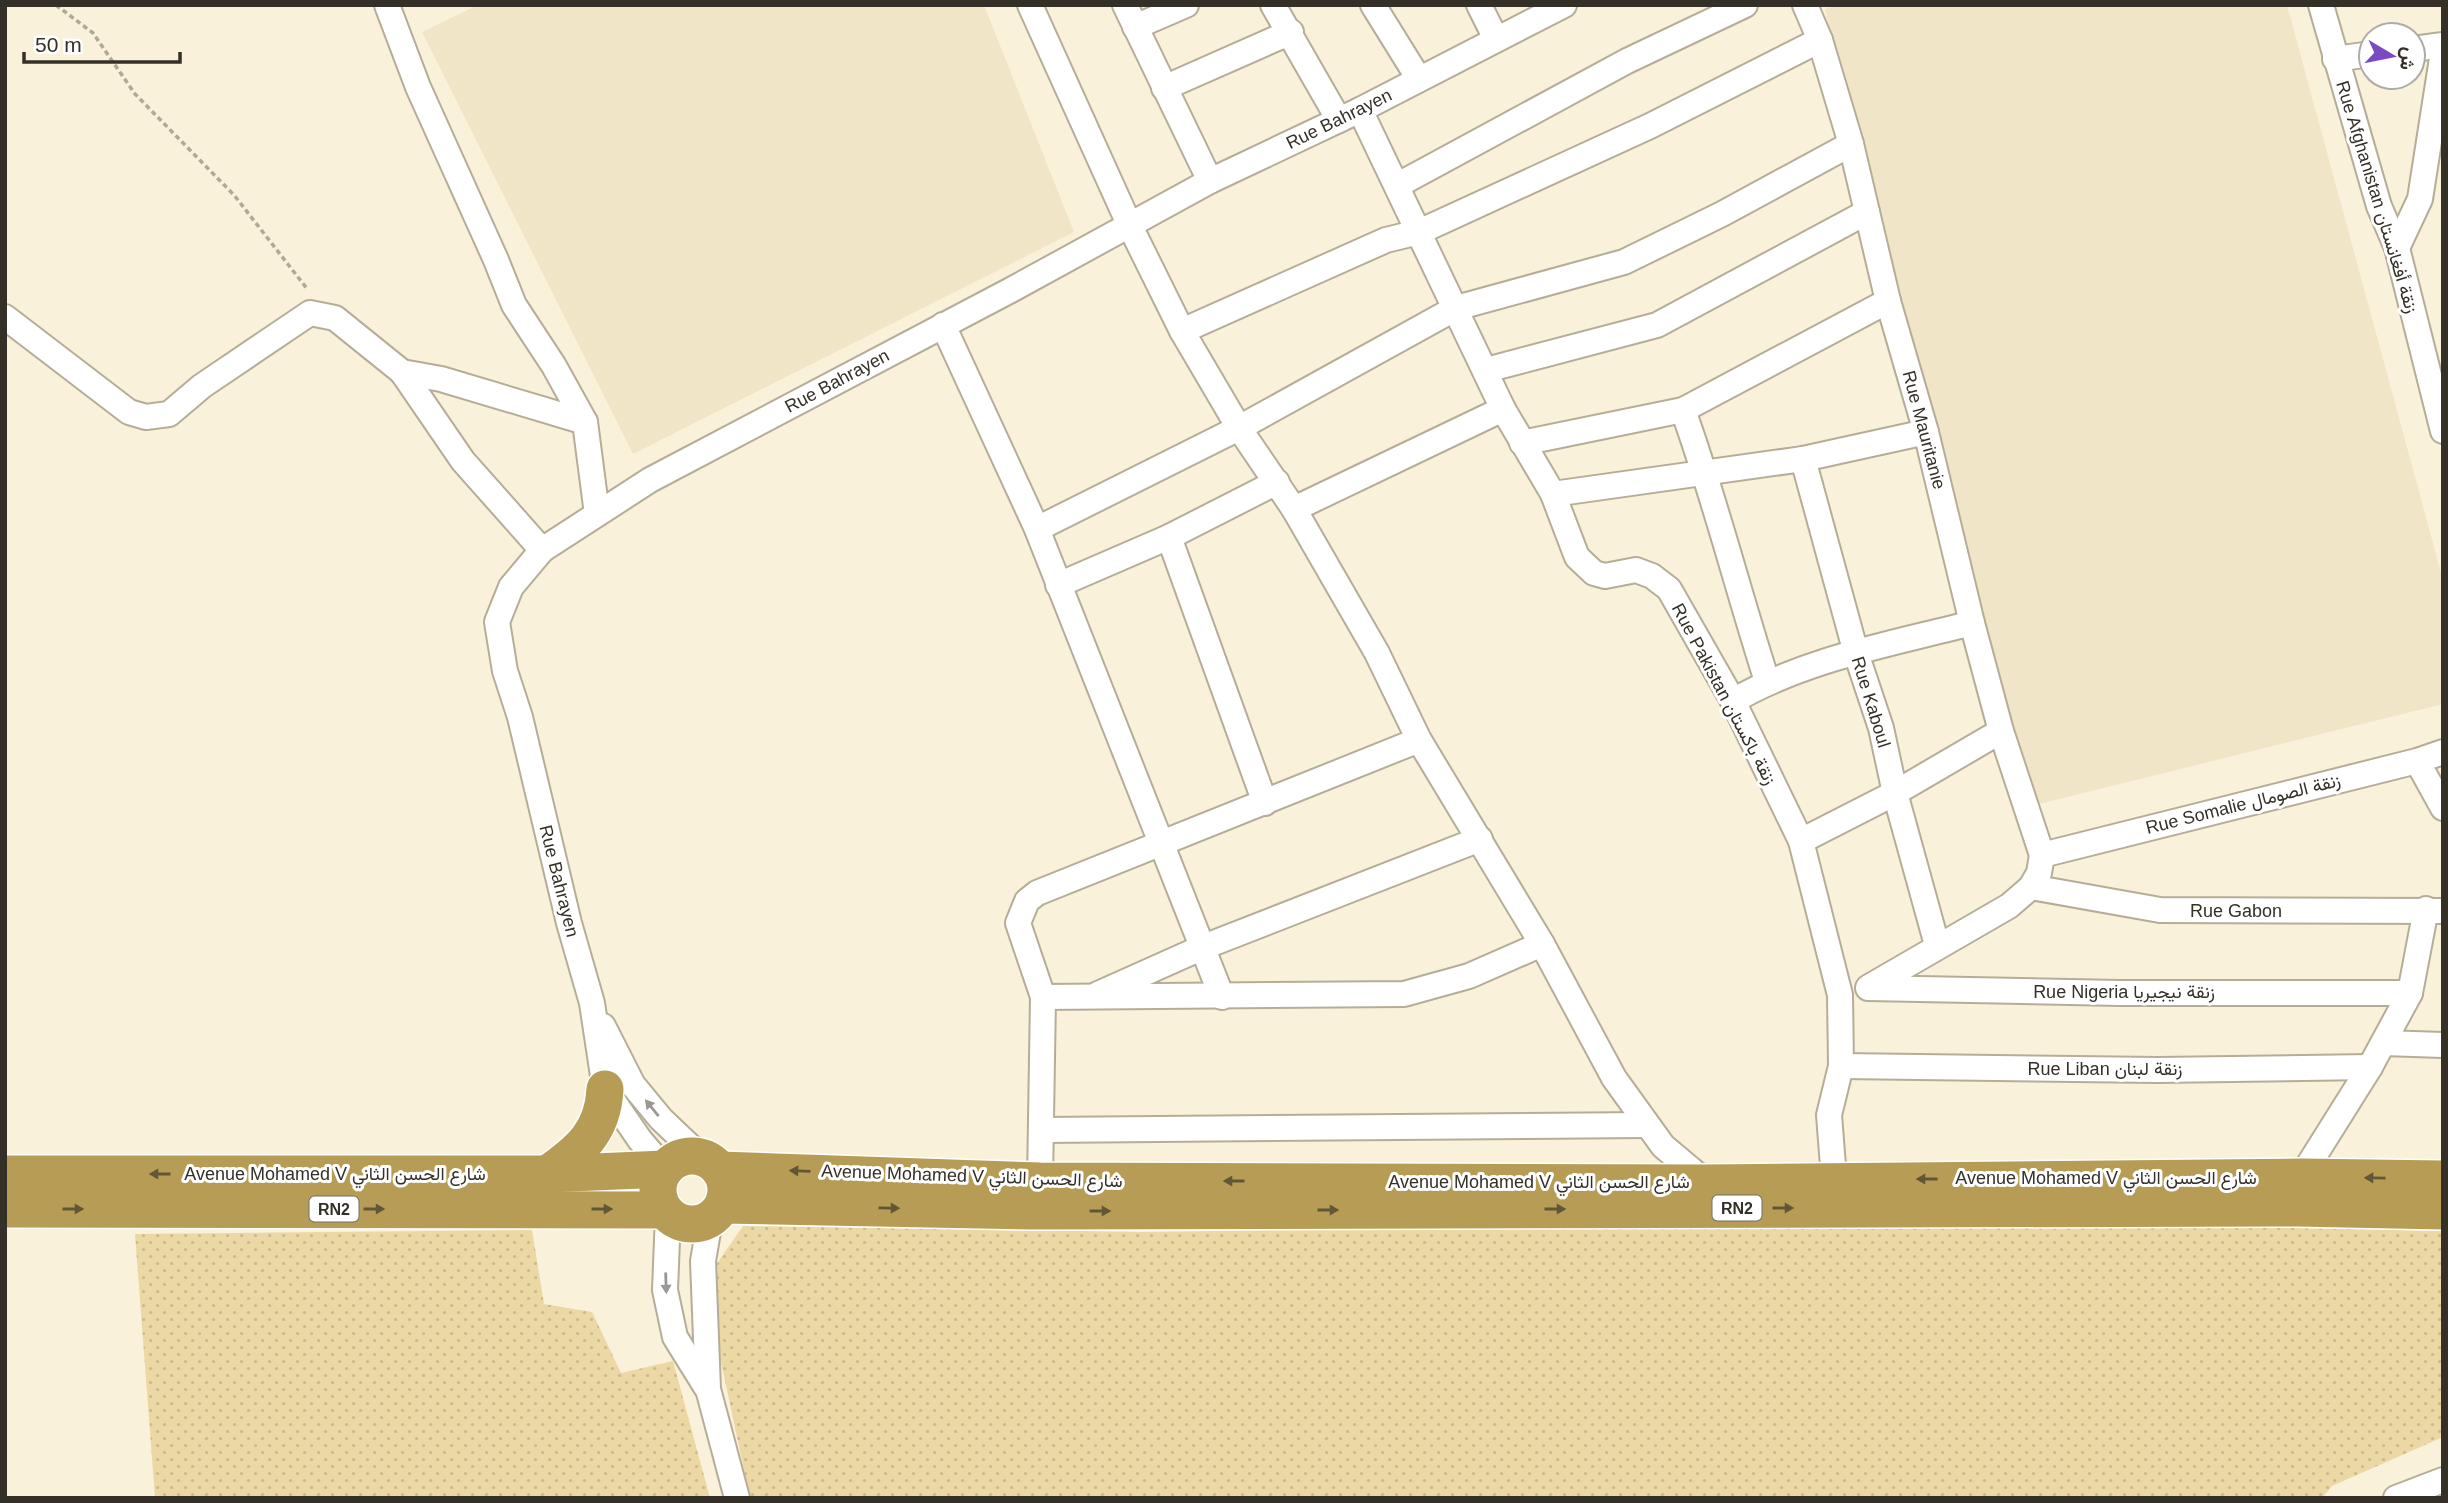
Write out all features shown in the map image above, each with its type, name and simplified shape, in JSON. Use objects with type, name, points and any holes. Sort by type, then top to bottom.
[{"type":"highway","points":[[547,1174],[594,1132],[599,1124],[605,1089]]},
{"type":"highway","name":"RN2","points":[[665,1169],[684,1157],[713,1188],[688,1224],[666,1212]]},
{"type":"highway","points":[[665,1169],[657,1189],[666,1212]]},
{"type":"highway","name":"Avenue Mohamed V شارع الحسن الثاني","points":[[5,1174],[547,1174],[665,1169]]},
{"type":"highway","name":"Avenue Mohamed V شارع الحسن الثاني","points":[[713,1188],[1040,1181],[1707,1183],[1834,1179],[2443,1179]]},
{"type":"highway","name":"Avenue Mohamed V شارع الحسن الثاني","points":[[713,1188],[1032,1211],[2298,1208],[2443,1211]]},
{"type":"highway","name":"Avenue Mohamed V شارع الحسن الثاني","points":[[5,1209],[666,1212]]},
{"type":"street","points":[[387,5],[418,87],[514,305],[554,366],[585,422],[597,514]]},
{"type":"street","points":[[1030,5],[1129,224],[1182,331],[1238,428],[1294,509],[1377,653],[1419,740],[1542,944],[1614,1078],[1663,1146],[1707,1183]]},
{"type":"street","points":[[1186,5],[1130,16],[1210,181]]},
{"type":"street","name":"Rue Pakistan زنقة باكستان","points":[[1273,5],[1398,185],[1503,409],[1553,494],[1577,557],[1586,569],[1605,576],[1636,570],[1652,576],[1668,589],[1733,701],[1801,841],[1840,995],[1841,1066],[1829,1115],[1834,1179]]},
{"type":"street","points":[[1373,5],[1419,79]]},
{"type":"street","points":[[1479,5],[1496,39]]},
{"type":"street","name":"Rue Bahrayen","points":[[665,1169],[640,1140],[605,1089],[592,1003],[569,923],[520,717],[505,671],[497,622],[511,587],[542,550],[650,480],[1210,181],[1350,115],[1564,5]]},
{"type":"street","points":[[1398,185],[1627,61],[1745,5]]},
{"type":"street","name":"Rue Afghanistan زنقة أفغانستان","points":[[2320,5],[2379,206],[2397,248],[2443,431]]},
{"type":"street","name":"Rue Mauritanie","points":[[1811,7],[1851,144],[1888,301],[1926,432],[2001,731],[2042,855]]},
{"type":"street","points":[[1164,88],[1292,32]]},
{"type":"street","points":[[1182,331],[1386,240],[1419,232],[1650,126],[1820,40]]},
{"type":"street","points":[[2397,248],[2432,201],[2443,52]]},
{"type":"street","points":[[2335,59],[2357,56]]},
{"type":"street","points":[[1037,528],[1238,428],[1455,308],[1624,262],[1722,214],[1851,144]]},
{"type":"street","points":[[1486,370],[1657,325],[1718,295],[1867,212]]},
{"type":"street","points":[[1521,443],[1683,410],[1888,301]]},
{"type":"street","points":[[5,317],[129,412],[146,417],[169,414],[202,386],[310,313],[335,318],[402,372],[463,461],[542,550]]},
{"type":"street","points":[[943,325],[1037,528],[1222,997]]},
{"type":"street","points":[[402,372],[442,379],[585,422]]},
{"type":"street","points":[[1294,509],[1503,409]]},
{"type":"street","points":[[1683,410],[1706,475],[1733,576],[1768,681]]},
{"type":"street","points":[[1553,494],[1706,475],[1803,459],[1926,432]]},
{"type":"street","name":"Rue Kaboul","points":[[1803,459],[1856,653],[1881,728],[1895,793],[1937,946]]},
{"type":"street","points":[[1058,585],[1169,537],[1277,482]]},
{"type":"street","points":[[1169,537],[1265,803]]},
{"type":"street","points":[[1733,701],[1768,681],[1856,653],[1972,623]]},
{"type":"street","points":[[1801,841],[1895,793],[2001,731]]},
{"type":"street","points":[[1040,1181],[1043,997],[1018,923],[1027,901],[1037,892],[1161,845],[1419,740]]},
{"type":"street","name":"Rue Somalie زنقة الصومال","points":[[2042,855],[2417,761],[2443,752]]},
{"type":"street","points":[[2417,761],[2443,807]]},
{"type":"street","points":[[1088,998],[1201,948],[1480,839]]},
{"type":"street","points":[[1869,987],[2009,906],[2031,887],[2039,873],[2042,855]]},
{"type":"street","name":"Rue Gabon","points":[[2031,887],[2160,910],[2434,910]]},
{"type":"street","points":[[2301,1177],[2370,1067],[2410,993],[2434,910]]},
{"type":"street","points":[[1043,997],[1404,994],[1469,976],[1542,944]]},
{"type":"street","name":"Rue Nigeria زنقة نيجيريا","points":[[1840,995],[1869,987],[2120,993],[2410,993]]},
{"type":"street","name":"Rue Bahrayen","points":[[592,1003],[633,1085],[713,1188]]},
{"type":"street","points":[[2383,1043],[2443,1045]]},
{"type":"street","name":"Rue Liban زنقة لبنان","points":[[1841,1066],[2158,1070],[2370,1067]]},
{"type":"street","points":[[1042,1130],[1647,1125]]},
{"type":"street","points":[[713,1188],[703,1261],[708,1390],[737,1498]]},
{"type":"street","points":[[666,1212],[666,1290],[675,1337],[708,1390]]},
{"type":"street","points":[[2396,1498],[2443,1480]]},
{"type":"path","points":[[56,5],[93,33],[135,94],[234,195],[309,291],[310,313]]},
{"type":"shaded area","points":[[478,5],[984,5],[1074,232],[633,454],[422,32]]},
{"type":"shaded area","points":[[1840,5],[2287,5],[2443,580],[2443,704],[2031,806],[1825,9]]},
{"type":"shaded area","points":[[743,1226],[1142,1232],[1612,1226],[2443,1231],[2443,1437],[2332,1486],[2322,1498],[750,1498],[704,1282]]},
{"type":"shaded area","points":[[532,1230],[544,1304],[592,1312],[621,1373],[673,1361],[710,1498],[155,1498],[135,1234]]}]
